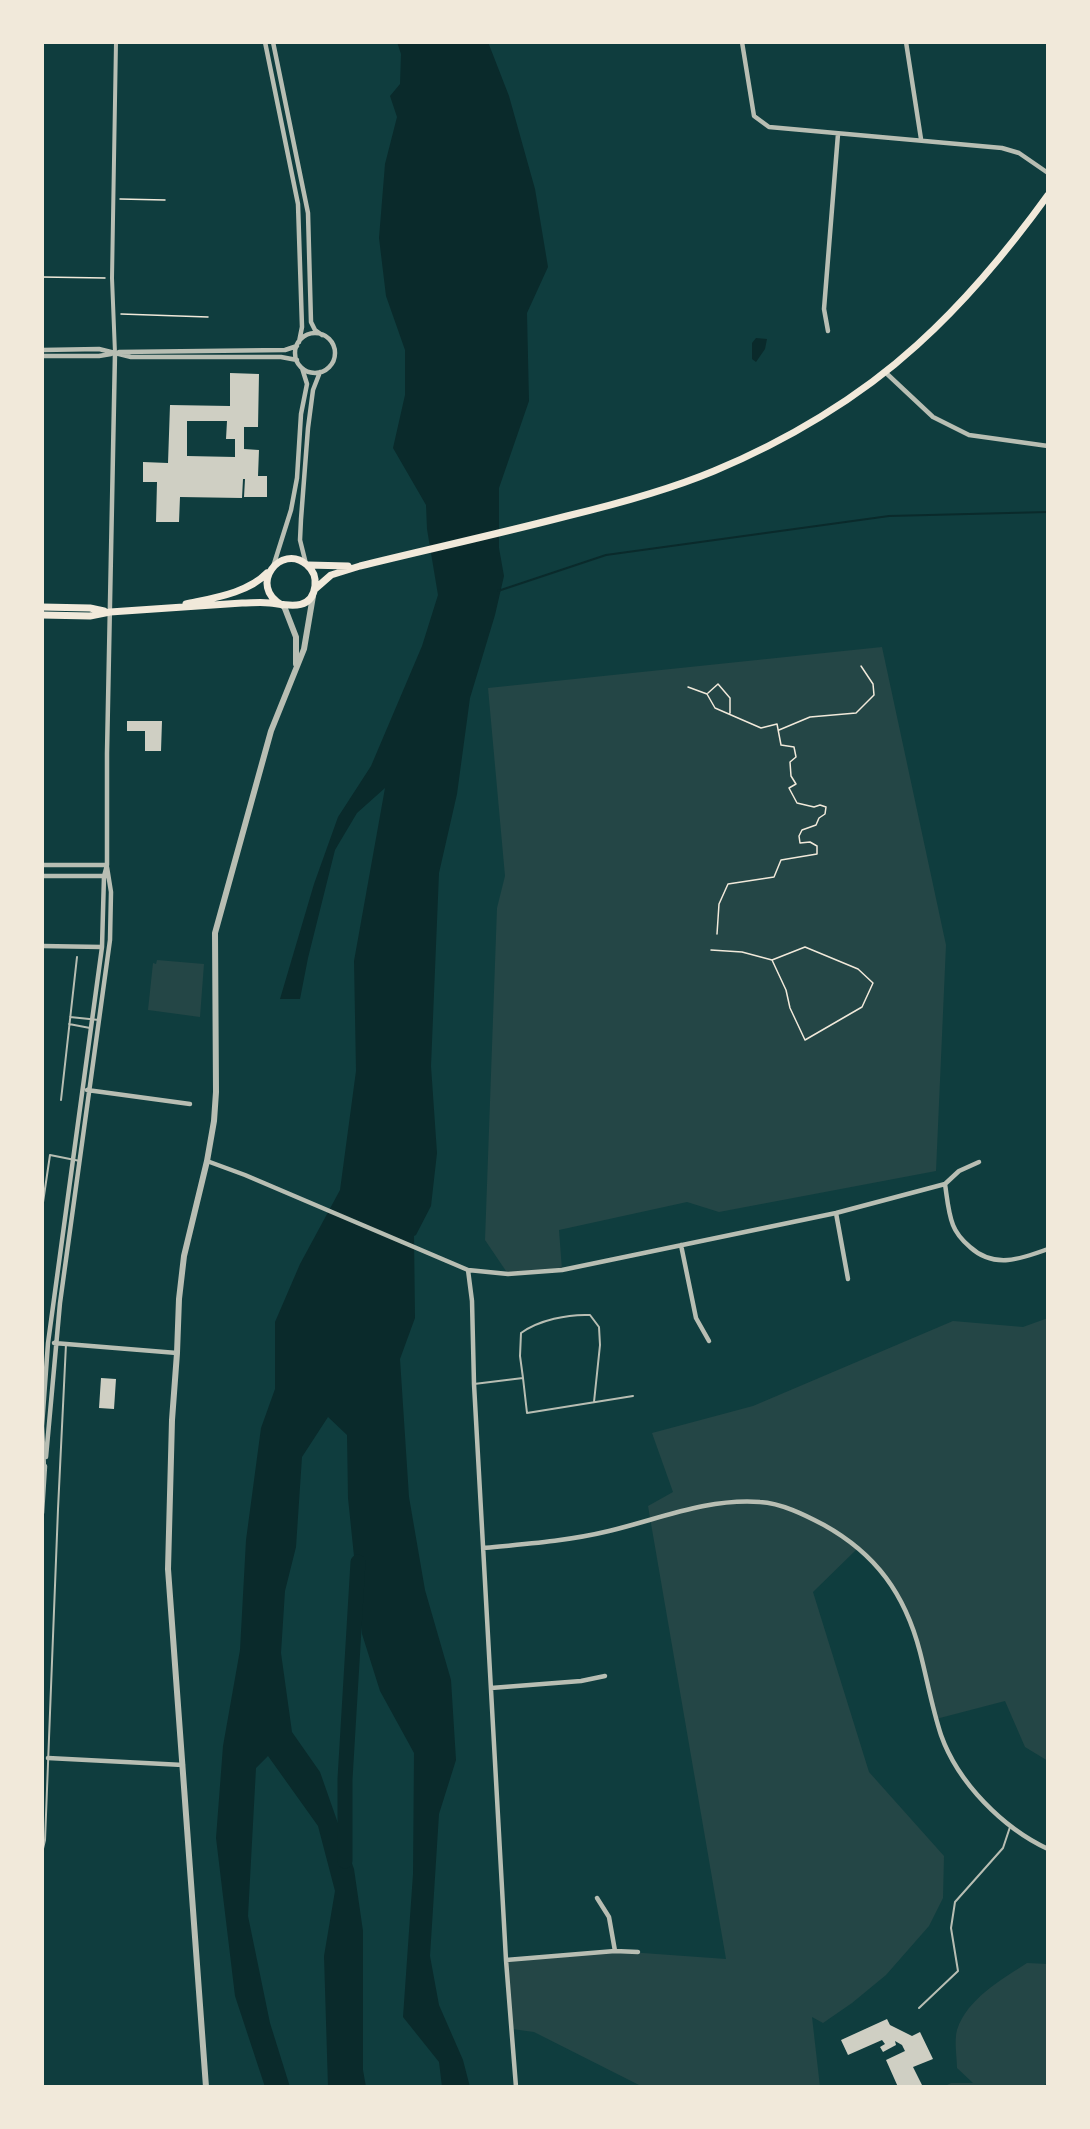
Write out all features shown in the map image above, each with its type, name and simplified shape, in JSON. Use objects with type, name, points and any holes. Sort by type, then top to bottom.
[{"type":"main road","points":[[42,615],[90,616],[110,612],[242,603],[298,606],[304,603],[314,590],[331,575],[626,501],[714,471],[813,421],[885,372],[946,318],[1003,254],[1048,195]]},
{"type":"main road","points":[[164,610],[254,584],[272,568],[287,559],[300,560],[307,564],[360,566]]},
{"type":"main road","points":[[307,564],[314,576],[314,590]]},
{"type":"main road","points":[[272,568],[267,582],[268,590],[272,597],[283,605]]},
{"type":"main road","points":[[42,607],[90,608],[110,612]]},
{"type":"street","points":[[42,1513],[56,1343],[55,1289],[102,947],[107,876],[116,353],[112,278],[116,42]]},
{"type":"street","points":[[266,42],[298,204],[302,327],[297,360],[307,384],[301,414],[297,478],[289,520],[272,568]]},
{"type":"street","points":[[273,42],[308,213],[311,322],[314,328],[333,346],[334,357],[329,367],[320,372],[310,372],[302,368]]},
{"type":"street","points":[[742,42],[754,116],[770,127],[1002,148],[1019,153],[1048,173]]},
{"type":"street","points":[[906,42],[921,139]]},
{"type":"street","points":[[828,331],[824,309],[838,134]]},
{"type":"street","points":[[42,356],[99,356],[132,351],[285,350],[312,334],[322,335]]},
{"type":"street","points":[[42,350],[99,350],[131,357],[281,357],[297,360]]},
{"type":"street","points":[[307,564],[300,540],[301,519],[308,428],[313,390],[320,372]]},
{"type":"street","points":[[885,372],[933,417],[969,435],[1048,446]]},
{"type":"street","points":[[206,2087],[168,1569],[172,1420],[179,1299],[184,1257],[214,1121],[216,1092],[215,933],[271,731],[307,638],[314,590]]},
{"type":"street","points":[[283,605],[296,637],[295,673]]},
{"type":"street","points":[[42,865],[107,865]]},
{"type":"street","points":[[42,876],[107,876]]},
{"type":"street","points":[[45,1468],[42,1446],[48,1343],[63,1287],[110,940],[111,911],[107,876]]},
{"type":"street","points":[[42,946],[102,947]]},
{"type":"street","points":[[82,1090],[190,1104]]},
{"type":"street","points":[[78,1118],[86,1119]]},
{"type":"street","points":[[207,1161],[468,1270],[508,1274],[562,1270],[836,1213],[945,1184],[959,1171],[979,1162]]},
{"type":"street","points":[[945,1184],[953,1225],[968,1246],[978,1254],[1003,1261],[1020,1259],[1048,1249]]},
{"type":"street","points":[[836,1213],[848,1279]]},
{"type":"street","points":[[681,1245],[696,1318],[709,1341]]},
{"type":"street","points":[[468,1270],[472,1302],[474,1384],[506,1960],[516,2087]]},
{"type":"street","points":[[55,1289],[63,1287]]},
{"type":"street","points":[[48,1343],[177,1353]]},
{"type":"street","points":[[483,1548],[567,1539],[608,1531],[705,1505],[734,1502],[773,1504],[814,1520],[866,1554],[891,1585],[908,1614],[942,1737],[973,1788],[989,1808],[1010,1827],[1029,1840],[1048,1848]]},
{"type":"street","points":[[491,1688],[581,1681],[605,1676]]},
{"type":"street","points":[[48,1758],[183,1765]]},
{"type":"street","points":[[597,1898],[609,1917],[615,1951]]},
{"type":"street","points":[[506,1960],[615,1951],[638,1952]]},
{"type":"lane","points":[[61,1100],[77,957]]},
{"type":"lane","points":[[70,1017],[99,1020]]},
{"type":"lane","points":[[69,1024],[98,1029]]},
{"type":"lane","points":[[42,1209],[51,1155],[80,1161]]},
{"type":"lane","points":[[594,1402],[600,1345],[599,1327],[590,1315],[538,1324],[521,1333],[520,1356],[527,1413],[633,1396]]},
{"type":"lane","points":[[42,1902],[42,1853],[45,1840],[44,1819],[66,1344]]},
{"type":"lane","points":[[474,1384],[523,1378]]},
{"type":"lane","points":[[919,2008],[958,1971],[951,1928],[955,1902],[1003,1848],[1010,1827]]},
{"type":"path","points":[[113,198],[165,200]]},
{"type":"path","points":[[42,277],[112,278]]},
{"type":"path","points":[[114,314],[208,317]]},
{"type":"path","points":[[778,730],[810,717],[856,713],[874,695],[873,684],[861,666]]},
{"type":"path","points":[[707,694],[718,684],[730,698],[730,714]]},
{"type":"path","points":[[688,687],[707,694],[715,708],[761,728],[777,724],[781,745],[794,747],[796,757],[790,762],[791,776],[796,784],[789,788],[797,803],[826,807],[825,814],[819,818],[816,825],[802,831],[799,836],[800,843],[810,842],[817,846],[818,854],[782,860],[774,877],[728,884],[718,904],[717,934]]},
{"type":"path","points":[[711,950],[742,952],[772,960],[805,947],[858,969],[873,983],[862,1007],[805,1040],[789,1008],[786,990],[772,960]]},
{"type":"shaded area","points":[[397,42],[488,42],[509,96],[535,189],[548,267],[527,313],[529,401],[499,488],[499,548],[504,576],[495,615],[470,698],[457,794],[439,873],[431,1066],[437,1153],[431,1206],[414,1236],[415,1318],[400,1359],[409,1497],[425,1590],[451,1680],[456,1760],[439,1814],[430,1956],[439,2005],[463,2060],[470,2087],[442,2087],[439,2062],[403,2017],[413,1874],[414,1753],[380,1691],[362,1634],[348,1498],[347,1435],[328,1417],[302,1457],[296,1547],[285,1591],[281,1653],[292,1732],[320,1772],[354,1869],[363,1931],[363,2070],[366,2087],[328,2087],[324,1956],[335,1891],[318,1826],[268,1756],[256,1768],[248,1916],[270,2023],[290,2087],[265,2087],[235,1996],[216,1838],[223,1746],[240,1650],[246,1540],[261,1428],[275,1389],[275,1322],[300,1264],[340,1190],[356,1071],[354,961],[385,788],[357,813],[335,850],[300,999],[280,999],[314,884],[338,817],[371,766],[422,646],[438,595],[427,529],[426,505],[393,448],[405,395],[405,350],[386,296],[379,238],[385,164],[397,117],[390,96],[400,84],[401,54]]},
{"type":"shaded area","points":[[756,338],[767,339],[765,349],[756,362],[752,359],[752,343]]},
{"type":"shaded area","points":[[882,647],[946,945],[936,1171],[719,1212],[687,1202],[559,1230],[562,1270],[508,1274],[485,1240],[497,908],[505,876],[488,688]]},
{"type":"shaded area","points":[[157,960],[204,964],[200,1017],[148,1010],[153,963],[156,964]]},
{"type":"shaded area","points":[[1048,1318],[1048,1761],[1025,1747],[1005,1701],[936,1719],[914,1633],[891,1585],[858,1548],[813,1592],[869,1772],[944,1856],[943,1898],[929,1926],[886,1975],[852,2003],[823,2023],[812,2017],[820,2087],[643,2087],[534,2032],[512,2029],[506,1960],[615,1951],[726,1959],[648,1506],[673,1492],[652,1433],[753,1406],[953,1321],[1023,1327]]},
{"type":"shaded area","points":[[1027,1963],[1048,1964],[1048,2082],[1042,2087],[943,2087],[951,2083],[973,2083],[957,2068],[956,2034],[968,2009],[986,1991]]},
{"type":"building","points":[[230,373],[259,374],[258,427],[244,427],[244,449],[259,450],[258,476],[267,476],[267,497],[244,497],[245,479],[243,479],[242,498],[180,497],[179,522],[156,522],[157,482],[143,482],[143,462],[168,463],[170,405],[230,406]],"holes":[[[187,421],[227,421],[226,439],[235,439],[235,457],[187,456]]]},
{"type":"building","points":[[127,721],[162,721],[161,751],[145,751],[145,731],[127,731]]},
{"type":"building","points":[[101,1378],[116,1379],[114,1409],[99,1408]]},
{"type":"building","points":[[887,2019],[890,2025],[912,2036],[920,2032],[933,2059],[913,2067],[923,2087],[898,2087],[886,2060],[905,2051],[902,2045],[895,2041],[896,2045],[883,2052],[880,2047],[885,2044],[882,2040],[848,2055],[841,2040]]},
{"type":"waterway","points":[[498,591],[606,555],[889,516],[1048,512]]},
{"type":"waterway","points":[[345,1861],[345,1779],[358,1562]]}]
